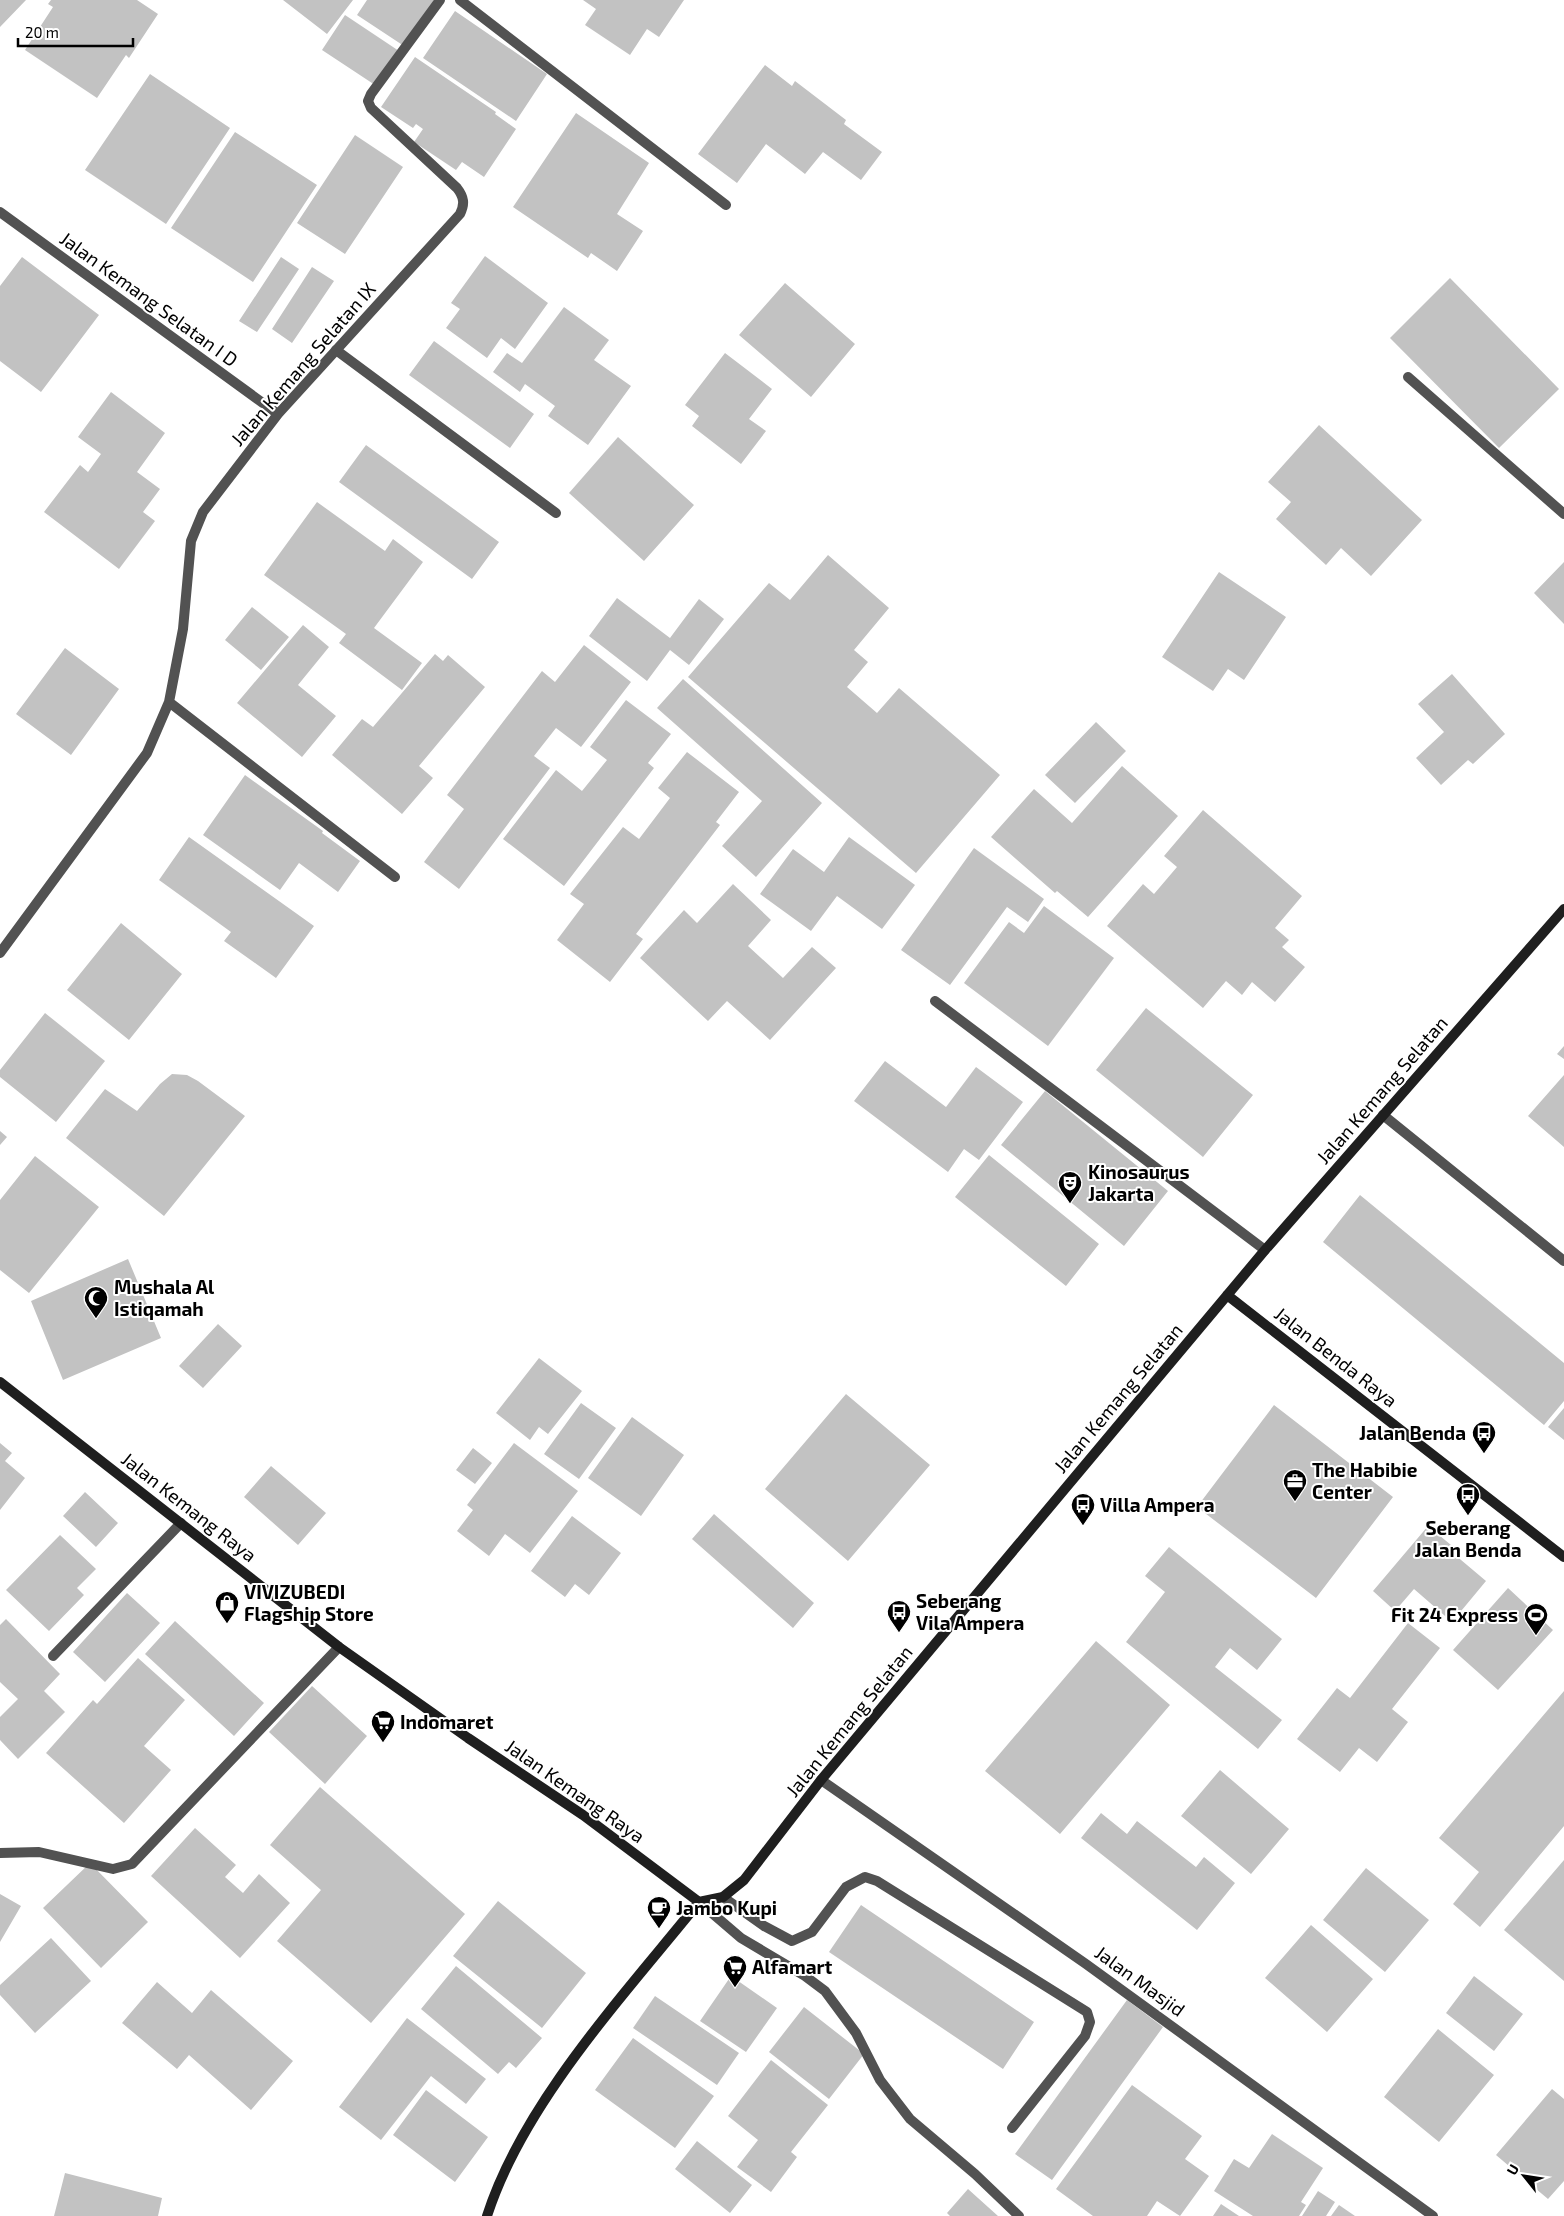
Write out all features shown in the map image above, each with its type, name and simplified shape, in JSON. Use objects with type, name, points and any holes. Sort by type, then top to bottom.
[{"type":"street","name":"Jalan Kemang Selatan IX","points":[[0,953],[147,753],[169,702],[183,629],[191,541],[203,512],[278,414],[460,214],[464,207],[462,195],[457,188],[370,108],[368,101],[371,94],[440,0]]},
{"type":"street","points":[[460,0],[726,205]]},
{"type":"street","name":"Jalan Kemang Selatan I D","points":[[0,212],[278,414]]},
{"type":"street","points":[[336,350],[556,513]]},
{"type":"street","points":[[1408,377],[1564,514]]},
{"type":"street","points":[[169,702],[394,877]]},
{"type":"street","name":"Jalan Kemang Selatan","points":[[699,1902],[723,1897],[744,1880],[821,1780],[1265,1250],[1564,909]]},
{"type":"street","points":[[935,1001],[1265,1250]]},
{"type":"street","points":[[1383,1116],[1564,1261]]},
{"type":"street","name":"Jalan Benda Raya","points":[[1228,1295],[1564,1557]]},
{"type":"street","name":"Jalan Kemang Raya","points":[[0,1382],[339,1647],[468,1738],[583,1815],[699,1902]]},
{"type":"street","points":[[54,1656],[181,1523]]},
{"type":"street","points":[[0,1853],[39,1852],[113,1869],[132,1864],[339,1647]]},
{"type":"street","name":"Jalan Masjid","points":[[821,1780],[1086,1964],[1433,2216]]},
{"type":"street","points":[[723,1897],[764,1926],[792,1941],[812,1932],[846,1886],[865,1877],[877,1881],[1087,2012],[1090,2022],[1085,2036],[1012,2128]]},
{"type":"street","points":[[487,2216],[507,2169],[550,2093],[579,2053],[699,1902],[741,1938],[805,1976],[825,1991],[856,2033],[880,2080],[910,2119],[975,2174],[1019,2216]]},
{"type":"building","points":[[0,0],[26,0],[0,27]]},
{"type":"building","points":[[51,0],[137,0],[158,14],[129,58],[126,55],[97,98],[25,50],[53,7],[48,4]]},
{"type":"building","points":[[283,0],[353,0],[327,34]]},
{"type":"building","points":[[367,0],[435,1],[404,46],[357,15]]},
{"type":"building","points":[[583,0],[684,0],[659,37],[647,29],[630,55],[585,25],[596,9]]},
{"type":"building","points":[[455,11],[547,74],[516,121],[423,58]]},
{"type":"building","points":[[345,15],[399,51],[375,85],[322,50]]},
{"type":"building","points":[[415,57],[496,112],[495,114],[516,129],[484,177],[462,162],[456,170],[414,142],[423,129],[416,124],[413,128],[381,107]]},
{"type":"building","points":[[765,65],[792,86],[795,81],[846,120],[844,124],[882,152],[861,180],[823,152],[805,174],[766,144],[737,183],[698,154]]},
{"type":"building","points":[[150,74],[230,128],[166,224],[85,170]]},
{"type":"building","points":[[576,113],[649,163],[617,214],[643,231],[617,271],[591,253],[588,258],[513,207]]},
{"type":"building","points":[[235,132],[317,185],[253,282],[171,228]]},
{"type":"building","points":[[355,135],[403,167],[345,254],[297,223]]},
{"type":"building","points":[[485,256],[548,303],[515,349],[501,338],[487,358],[446,328],[460,309],[451,303]]},
{"type":"building","points":[[22,257],[99,315],[41,392],[0,361],[0,286]]},
{"type":"building","points":[[281,257],[299,269],[257,332],[239,321]]},
{"type":"building","points":[[312,267],[334,281],[292,343],[272,329]]},
{"type":"building","points":[[1450,278],[1559,389],[1499,448],[1390,338]]},
{"type":"building","points":[[785,283],[855,344],[811,397],[739,335]]},
{"type":"building","points":[[564,307],[609,340],[594,360],[631,386],[588,445],[548,416],[555,406],[525,384],[520,392],[493,372],[507,353],[522,363]]},
{"type":"building","points":[[434,341],[534,414],[510,448],[409,375]]},
{"type":"building","points":[[725,353],[772,389],[749,419],[766,431],[741,464],[692,426],[699,416],[685,405]]},
{"type":"building","points":[[111,392],[165,433],[137,472],[160,489],[143,512],[155,521],[119,569],[44,512],[80,465],[88,472],[101,454],[78,437]]},
{"type":"building","points":[[1319,425],[1422,520],[1371,576],[1341,548],[1326,565],[1276,519],[1291,502],[1268,482]]},
{"type":"building","points":[[618,437],[694,505],[644,561],[569,493]]},
{"type":"building","points":[[366,445],[499,542],[472,579],[339,482]]},
{"type":"building","points":[[317,502],[385,551],[393,539],[423,562],[374,628],[422,663],[402,690],[339,643],[346,634],[264,575]]},
{"type":"building","points":[[828,555],[889,608],[854,650],[868,662],[847,687],[877,713],[899,688],[1000,775],[916,873],[688,677],[769,583],[790,600]]},
{"type":"building","points":[[1564,562],[1564,624],[1534,593]]},
{"type":"building","points":[[1219,572],[1286,617],[1244,680],[1228,669],[1213,691],[1162,657]]},
{"type":"building","points":[[617,598],[670,638],[699,599],[724,619],[689,665],[670,650],[647,681],[589,636]]},
{"type":"building","points":[[252,607],[289,637],[261,670],[225,640]]},
{"type":"building","points":[[303,625],[329,647],[298,685],[336,716],[302,757],[237,703]]},
{"type":"building","points":[[584,645],[631,682],[581,747],[556,728],[534,756],[550,768],[459,889],[424,862],[464,809],[447,795],[542,671],[555,682]]},
{"type":"building","points":[[65,648],[119,689],[71,755],[16,714]]},
{"type":"building","points":[[435,654],[443,661],[448,655],[485,687],[419,766],[433,778],[402,814],[332,755],[362,719],[373,727]]},
{"type":"building","points":[[1452,674],[1505,734],[1473,764],[1468,760],[1441,785],[1416,758],[1444,732],[1418,704]]},
{"type":"building","points":[[683,679],[822,803],[756,877],[722,846],[762,801],[657,708]]},
{"type":"building","points":[[626,700],[671,734],[648,763],[654,768],[564,886],[503,839],[556,770],[582,791],[607,760],[590,747]]},
{"type":"building","points":[[1096,722],[1126,751],[1075,803],[1045,775]]},
{"type":"building","points":[[687,752],[739,792],[716,822],[720,825],[636,934],[643,939],[610,982],[557,940],[584,904],[570,894],[623,827],[639,839],[670,798],[658,788]]},
{"type":"building","points":[[1122,766],[1178,816],[1088,917],[1057,891],[1055,893],[991,837],[1034,789],[1072,823]]},
{"type":"building","points":[[245,775],[323,831],[322,833],[360,861],[338,892],[299,863],[280,890],[203,835]]},
{"type":"building","points":[[1203,810],[1302,896],[1275,928],[1289,940],[1282,947],[1305,967],[1275,1002],[1252,982],[1242,995],[1226,981],[1203,1008],[1107,926],[1143,884],[1154,894],[1177,867],[1164,856]]},
{"type":"building","points":[[189,837],[314,926],[276,978],[224,941],[231,932],[159,880]]},
{"type":"building","points":[[849,837],[915,885],[882,929],[837,896],[811,931],[760,894],[793,849],[824,872]]},
{"type":"building","points":[[974,848],[1044,899],[1028,922],[1007,907],[950,985],[901,950]]},
{"type":"building","points":[[733,884],[771,920],[748,946],[783,978],[812,947],[836,968],[770,1040],[727,1001],[708,1021],[640,958],[684,910],[697,923]]},
{"type":"building","points":[[1044,906],[1114,958],[1048,1046],[964,983],[1009,922],[1024,933]]},
{"type":"building","points":[[121,923],[182,974],[129,1040],[67,990]]},
{"type":"building","points":[[1146,1008],[1253,1095],[1203,1157],[1096,1070]]},
{"type":"building","points":[[45,1013],[105,1061],[56,1122],[0,1077],[0,1070]]},
{"type":"building","points":[[1564,1046],[1564,1059],[1557,1054]]},
{"type":"building","points":[[885,1061],[946,1107],[976,1067],[1023,1102],[979,1160],[964,1149],[948,1172],[854,1101]]},
{"type":"building","points":[[172,1074],[187,1075],[198,1081],[245,1116],[164,1216],[66,1138],[105,1089],[137,1111],[160,1084]]},
{"type":"building","points":[[1564,1075],[1564,1147],[1528,1116]]},
{"type":"building","points":[[1045,1091],[1168,1191],[1124,1246],[1001,1145]]},
{"type":"building","points":[[0,1131],[7,1137],[0,1145]]},
{"type":"building","points":[[989,1155],[1099,1244],[1066,1286],[955,1197]]},
{"type":"building","points":[[35,1156],[99,1207],[29,1293],[0,1270],[0,1200]]},
{"type":"building","points":[[1360,1195],[1564,1363],[1564,1401],[1544,1425],[1323,1242]]},
{"type":"building","name":"Mushala Al Istiqamah","points":[[128,1259],[161,1338],[63,1380],[31,1301]]},
{"type":"building","points":[[218,1324],[242,1346],[203,1388],[179,1366]]},
{"type":"building","points":[[539,1358],[582,1391],[548,1434],[539,1427],[530,1440],[496,1413]]},
{"type":"building","points":[[846,1394],[930,1465],[848,1561],[765,1489]]},
{"type":"building","points":[[581,1403],[616,1428],[579,1479],[544,1454]]},
{"type":"building","name":"The Habibie Center","points":[[1274,1405],[1393,1497],[1316,1598],[1197,1507]]},
{"type":"building","points":[[1564,1408],[1564,1440],[1548,1427]]},
{"type":"building","points":[[632,1417],[684,1455],[641,1516],[588,1478]]},
{"type":"building","points":[[0,1443],[12,1453],[5,1461],[25,1478],[0,1510]]},
{"type":"building","points":[[514,1443],[578,1491],[530,1553],[505,1534],[489,1556],[457,1531],[473,1510],[467,1505]]},
{"type":"building","points":[[473,1448],[492,1463],[475,1484],[456,1470]]},
{"type":"building","points":[[271,1466],[326,1513],[298,1545],[244,1497]]},
{"type":"building","points":[[85,1492],[118,1523],[96,1547],[63,1516]]},
{"type":"building","points":[[714,1514],[814,1603],[793,1628],[692,1539]]},
{"type":"building","points":[[572,1516],[621,1553],[589,1595],[575,1584],[565,1597],[531,1571]]},
{"type":"building","points":[[1428,1526],[1451,1545],[1448,1549],[1486,1581],[1452,1622],[1414,1589],[1395,1611],[1373,1591]]},
{"type":"building","points":[[60,1535],[96,1569],[77,1588],[84,1595],[49,1631],[6,1590]]},
{"type":"building","points":[[1169,1547],[1282,1639],[1257,1670],[1230,1648],[1215,1667],[1282,1720],[1258,1749],[1126,1642],[1165,1592],[1145,1576]]},
{"type":"building","points":[[1508,1588],[1553,1630],[1498,1690],[1453,1650]]},
{"type":"building","points":[[127,1593],[160,1623],[105,1682],[73,1652]]},
{"type":"building","points":[[6,1619],[60,1674],[44,1691],[65,1712],[18,1759],[0,1740],[0,1717],[18,1699],[0,1682],[0,1625]]},
{"type":"building","points":[[175,1621],[264,1703],[234,1736],[145,1654]]},
{"type":"building","points":[[1408,1623],[1440,1648],[1392,1709],[1408,1722],[1377,1762],[1359,1748],[1340,1772],[1297,1739],[1337,1688],[1350,1698]]},
{"type":"building","points":[[1096,1641],[1170,1705],[1060,1834],[985,1771]]},
{"type":"building","points":[[138,1658],[185,1700],[144,1746],[171,1770],[124,1823],[46,1753],[93,1700],[97,1704]]},
{"type":"building","points":[[312,1686],[367,1736],[325,1784],[269,1732]]},
{"type":"building","points":[[1564,1691],[1564,1826],[1480,1927],[1453,1904],[1479,1872],[1439,1838]]},
{"type":"building","points":[[1220,1770],[1289,1829],[1251,1874],[1181,1816]]},
{"type":"building","points":[[320,1787],[465,1914],[371,2023],[277,1941],[321,1890],[270,1845]]},
{"type":"building","points":[[1101,1813],[1127,1834],[1137,1821],[1196,1867],[1204,1857],[1235,1883],[1197,1930],[1081,1838]]},
{"type":"building","points":[[195,1828],[236,1865],[225,1877],[243,1893],[259,1874],[290,1903],[240,1958],[151,1876]]},
{"type":"building","points":[[1564,1860],[1564,1981],[1504,1930]]},
{"type":"building","points":[[90,1863],[148,1922],[101,1968],[43,1908]]},
{"type":"building","points":[[1366,1868],[1429,1920],[1385,1972],[1323,1920]]},
{"type":"building","points":[[0,1894],[21,1906],[0,1942]]},
{"type":"building","points":[[498,1901],[586,1973],[542,2028],[453,1956]]},
{"type":"building","points":[[861,1905],[1034,2022],[1003,2069],[829,1952]]},
{"type":"building","points":[[1311,1925],[1373,1979],[1327,2032],[1265,1978]]},
{"type":"building","points":[[51,1938],[91,1981],[35,2033],[0,1995],[0,1985]]},
{"type":"building","points":[[456,1966],[542,2038],[516,2068],[509,2062],[498,2074],[421,2009]]},
{"type":"building","points":[[731,1976],[777,2008],[746,2052],[700,2021]]},
{"type":"building","points":[[1474,1976],[1523,2014],[1494,2051],[1446,2013]]},
{"type":"building","points":[[157,1982],[192,2013],[211,1990],[293,2061],[251,2110],[189,2055],[177,2069],[122,2023]]},
{"type":"building","points":[[655,1996],[739,2053],[717,2085],[633,2028]]},
{"type":"building","points":[[1127,2000],[1163,2027],[1052,2180],[1015,2154]]},
{"type":"building","points":[[804,2007],[864,2054],[829,2099],[769,2052]]},
{"type":"building","points":[[407,2018],[486,2079],[466,2104],[431,2076],[381,2140],[339,2107]]},
{"type":"building","points":[[1438,2029],[1494,2075],[1439,2142],[1384,2097]]},
{"type":"building","points":[[633,2038],[714,2096],[675,2148],[595,2090]]},
{"type":"building","points":[[771,2060],[828,2105],[791,2152],[797,2157],[771,2192],[737,2167],[758,2140],[728,2116]]},
{"type":"building","points":[[1132,2085],[1202,2136],[1185,2159],[1209,2176],[1180,2216],[1157,2201],[1147,2216],[1093,2216],[1056,2189]]},
{"type":"building","points":[[1552,2089],[1564,2099],[1564,2181],[1548,2199],[1496,2155]]},
{"type":"building","points":[[426,2090],[488,2137],[455,2182],[393,2135]]},
{"type":"building","points":[[1272,2134],[1323,2168],[1301,2202],[1306,2205],[1299,2216],[1253,2216],[1214,2191],[1234,2159],[1249,2168]]},
{"type":"building","points":[[697,2141],[752,2185],[730,2213],[675,2169]]},
{"type":"building","points":[[65,2173],[162,2198],[158,2216],[54,2216]]},
{"type":"building","points":[[968,2189],[998,2216],[950,2216],[947,2213]]},
{"type":"building","points":[[1318,2191],[1335,2202],[1326,2216],[1302,2216]]},
{"type":"building","points":[[1221,2204],[1239,2216],[1213,2216]]},
{"type":"building","points":[[1339,2205],[1355,2216],[1331,2216]]},
{"type":"place","name":"Kinosaurus Jakarta","points":[[1070,1204]]},
{"type":"place","name":"Mushala Al Istiqamah","points":[[96,1319]]},
{"type":"place","name":"Jalan Benda","points":[[1484,1454]]},
{"type":"place","name":"The Habibie Center","points":[[1295,1502]]},
{"type":"place","name":"Seberang Jalan Benda","points":[[1468,1516]]},
{"type":"place","name":"Villa Ampera","points":[[1083,1526]]},
{"type":"place","name":"VIVIZUBEDI Flagship Store","points":[[227,1624]]},
{"type":"place","name":"Seberang Vila Ampera","points":[[899,1633]]},
{"type":"place","name":"Fit 24 Express","points":[[1536,1636]]},
{"type":"place","name":"Indomaret","points":[[383,1743]]},
{"type":"place","name":"Jambo Kupi","points":[[659,1929]]},
{"type":"place","name":"Alfamart","points":[[735,1988]]}]
